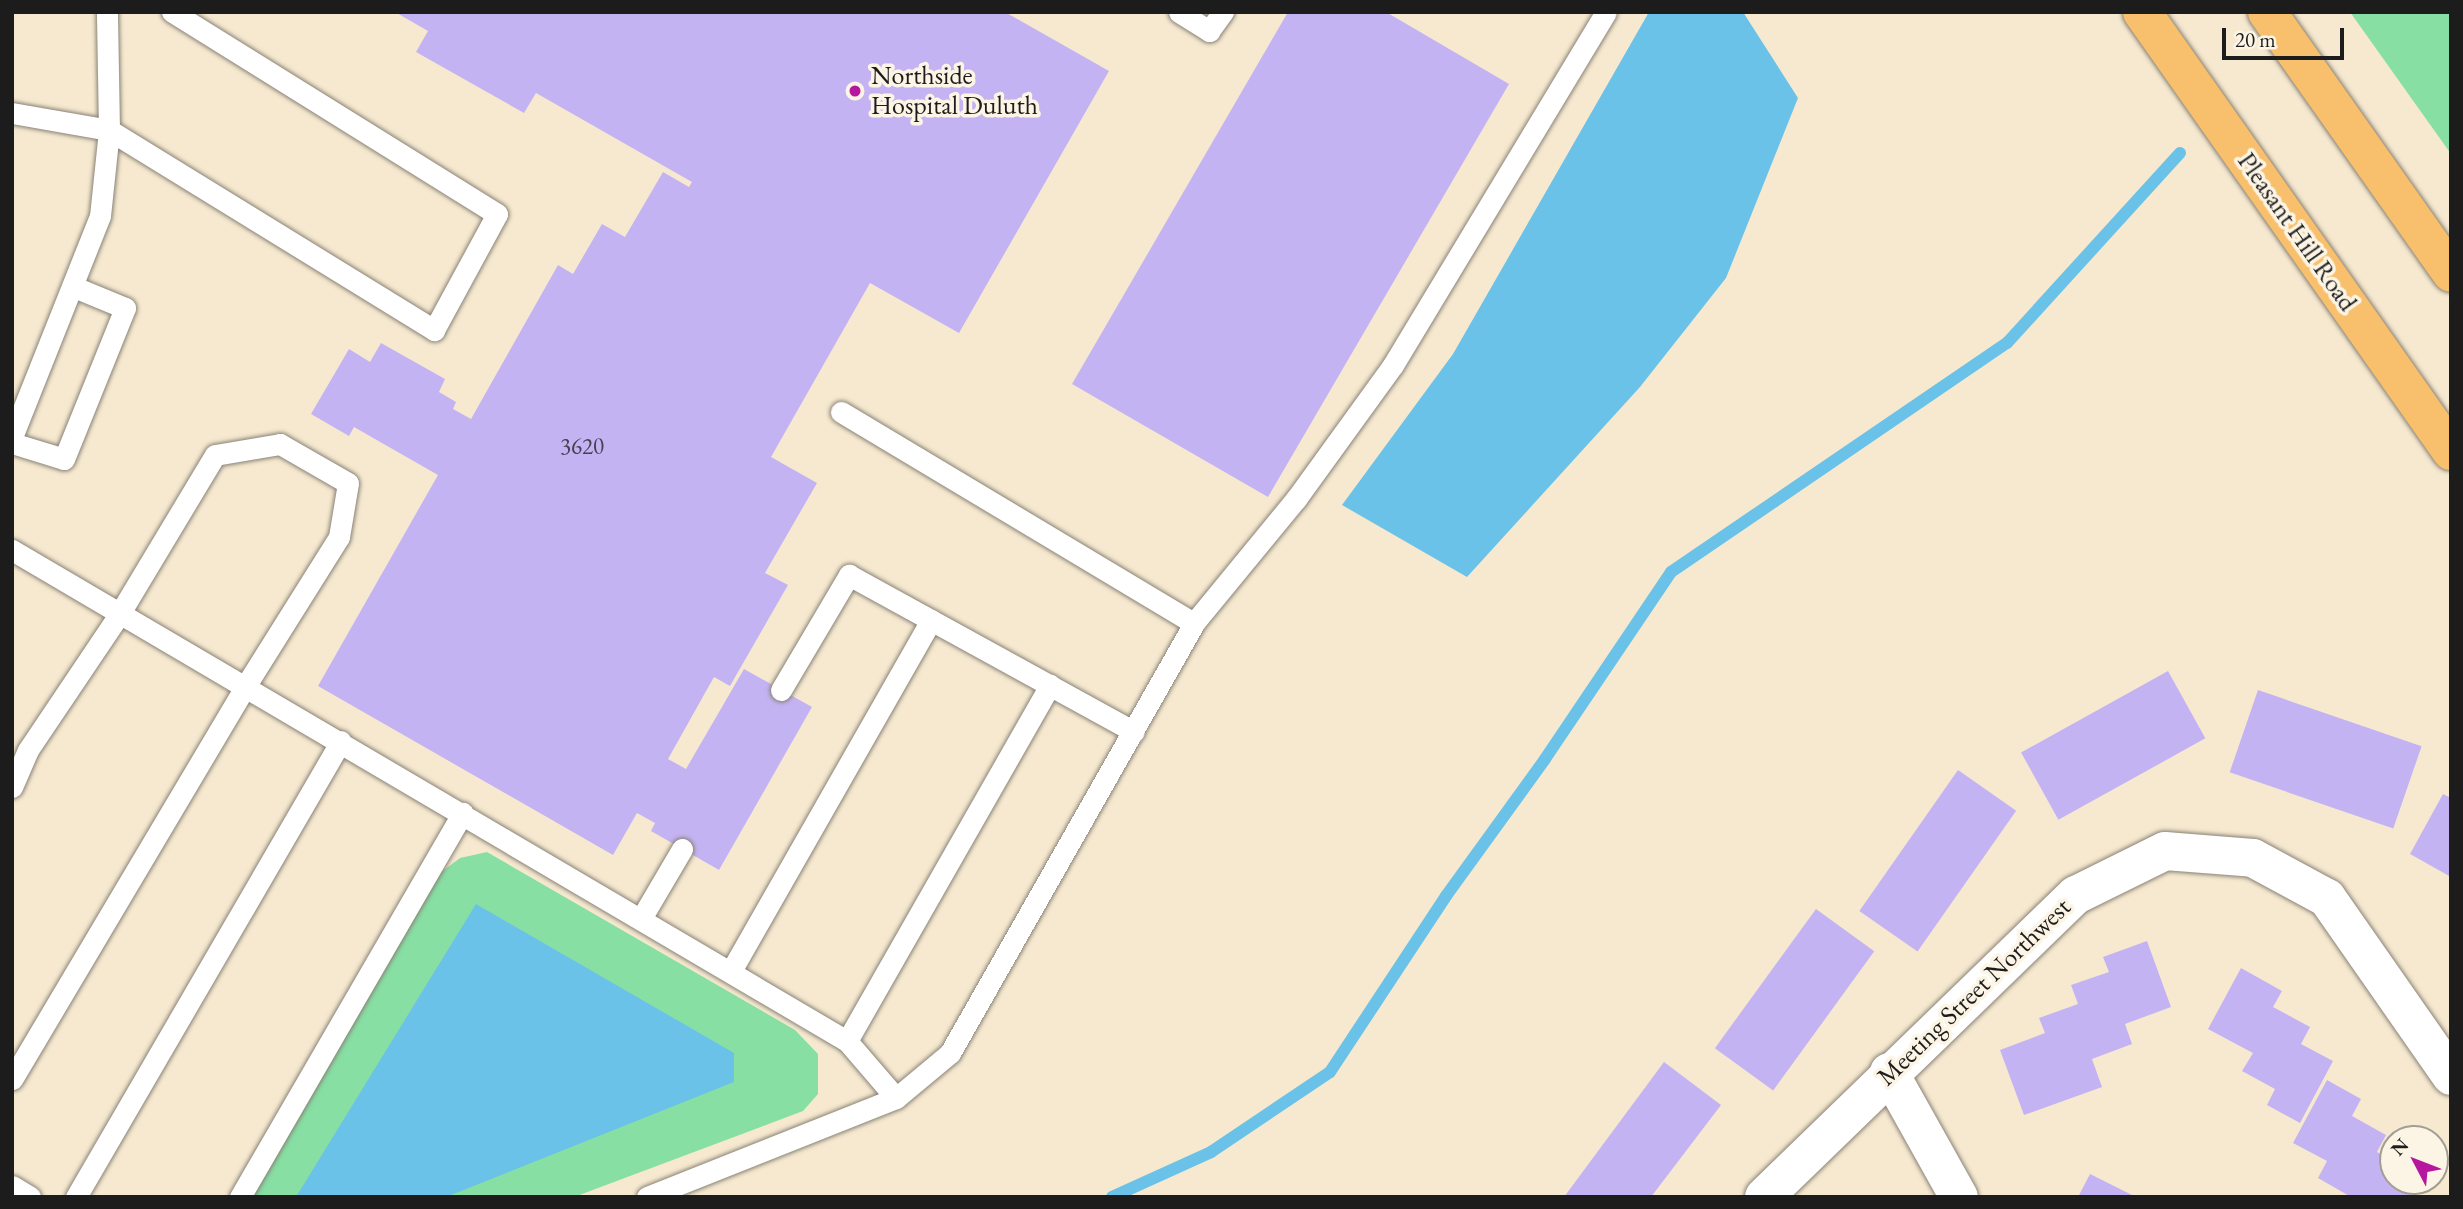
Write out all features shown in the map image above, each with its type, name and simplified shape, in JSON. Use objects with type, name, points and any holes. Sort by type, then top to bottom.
[{"type":"highway","name":"Pleasant Hill Road","points":[[2142,12],[2451,452]]},
{"type":"highway","points":[[2267,12],[2451,273]]},
{"type":"street","name":"Meeting Street Northwest","points":[[1765,1197],[1889,1072],[2076,895],[2165,851],[2253,858],[2327,898],[2451,1076]]},
{"type":"street","points":[[1889,1072],[1959,1197]]},
{"type":"lane","points":[[12,437],[100,216],[109,130],[107,12]]},
{"type":"lane","points":[[12,113],[109,130],[282,240],[434,330],[497,214],[172,12]]},
{"type":"lane","points":[[1179,12],[1209,31],[1223,12]]},
{"type":"lane","points":[[646,1197],[896,1098],[950,1054],[1194,623],[1296,499],[1393,365],[1606,12]]},
{"type":"lane","points":[[12,443],[64,459],[125,308],[72,286]]},
{"type":"lane","points":[[841,412],[1194,623]]},
{"type":"lane","points":[[12,787],[28,750],[60,696],[120,613],[215,455],[279,444],[348,483],[339,537],[245,687],[12,1079]]},
{"type":"lane","points":[[12,550],[642,917],[848,1041],[896,1098]]},
{"type":"lane","points":[[780,690],[849,575],[1133,732]]},
{"type":"lane","points":[[731,971],[931,621]]},
{"type":"lane","points":[[848,1041],[1050,685]]},
{"type":"lane","points":[[76,1197],[341,741]]},
{"type":"lane","points":[[240,1197],[463,813]]},
{"type":"lane","points":[[642,917],[682,849]]},
{"type":"lane","points":[[12,1186],[30,1197]]},
{"type":"green space","points":[[2350,12],[2451,12],[2451,154]]},
{"type":"green space","points":[[487,852],[795,1030],[818,1054],[818,1094],[803,1111],[574,1197],[251,1197],[440,873],[460,858]]},
{"type":"water","points":[[1649,12],[1743,12],[1798,98],[1726,278],[1640,387],[1467,577],[1342,505],[1453,354]]},
{"type":"water","points":[[476,904],[734,1053],[734,1082],[446,1197],[296,1197]]},
{"type":"building","points":[[395,12],[1005,12],[1109,71],[959,333],[870,283],[771,457],[817,483],[765,573],[788,585],[730,686],[714,677],[668,759],[686,769],[744,669],[812,707],[719,870],[651,831],[655,823],[637,813],[613,855],[318,686],[438,475],[354,427],[349,436],[311,414],[349,349],[370,362],[381,343],[445,379],[439,392],[456,402],[453,409],[471,419],[558,265],[573,274],[602,224],[625,237],[663,172],[689,187],[692,182],[536,93],[524,113],[416,52],[428,31]]},
{"type":"building","points":[[1288,12],[1386,12],[1509,84],[1268,497],[1072,384]]},
{"type":"building","points":[[2168,671],[2205,738],[2058,820],[2021,752]]},
{"type":"building","points":[[2258,690],[2422,746],[2393,829],[2230,772]]},
{"type":"building","points":[[1958,770],[2016,811],[1918,952],[1859,911]]},
{"type":"building","points":[[2443,794],[2451,798],[2451,877],[2410,854]]},
{"type":"building","points":[[1816,909],[1874,951],[1773,1090],[1715,1048]]},
{"type":"building","points":[[2147,941],[2171,1007],[2125,1024],[2132,1044],[2092,1059],[2102,1087],[2024,1115],[2000,1050],[2045,1033],[2039,1018],[2078,1004],[2071,985],[2109,972],[2103,957]]},
{"type":"building","points":[[2241,968],[2282,991],[2273,1007],[2310,1027],[2301,1044],[2333,1061],[2300,1123],[2267,1105],[2275,1089],[2242,1071],[2253,1053],[2208,1029]]},
{"type":"building","points":[[1664,1062],[1721,1105],[1651,1197],[1564,1197]]},
{"type":"building","points":[[2327,1080],[2361,1099],[2352,1116],[2379,1131],[2379,1195],[2411,1195],[2351,1197],[2318,1178],[2327,1161],[2293,1143]]},
{"type":"building","points":[[2090,1174],[2136,1197],[2078,1197]]},
{"type":"waterway","points":[[1112,1197],[1211,1152],[1330,1072],[1446,896],[1545,759],[1671,572],[2007,343],[2180,153]]},
{"type":"place","name":"Northside Hospital Duluth","points":[[855,91]]}]
